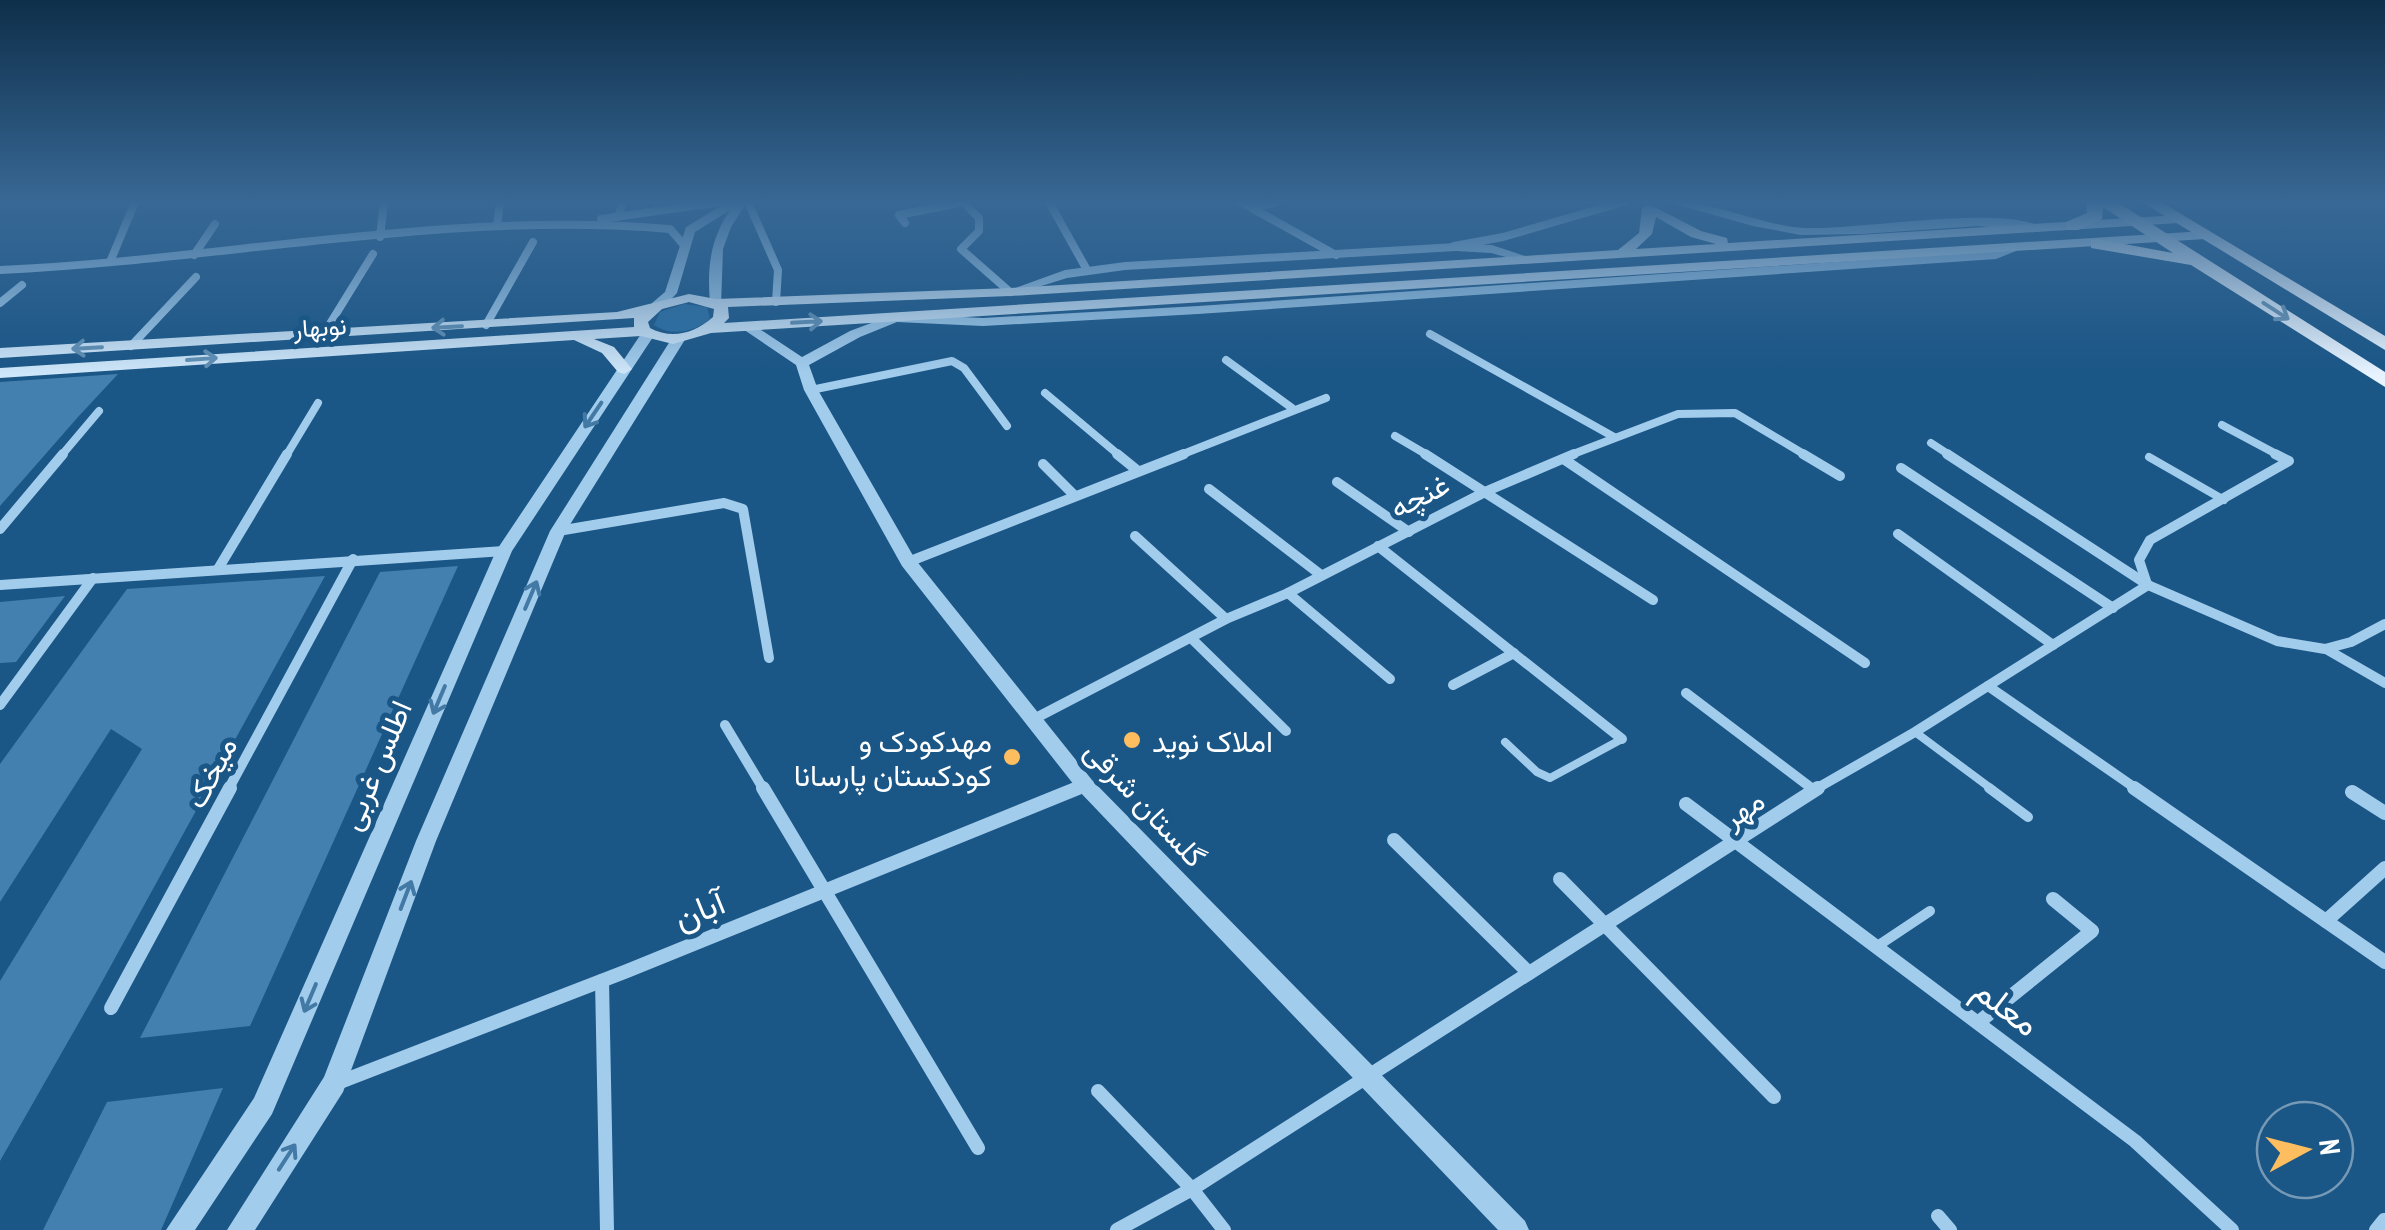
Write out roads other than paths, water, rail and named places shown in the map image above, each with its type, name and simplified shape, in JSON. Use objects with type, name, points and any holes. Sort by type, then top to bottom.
[{"type":"main road","points":[[716,303],[1010,292],[1509,259]]},
{"type":"main road","points":[[679,338],[744,325],[1437,284],[1608,278],[1862,259]]},
{"type":"main road","points":[[2174,259],[2217,273]]},
{"type":"main road","points":[[2196,259],[2385,382]]},
{"type":"main road","points":[[2246,259],[2385,344]]},
{"type":"main road","points":[[1432,265],[1421,275],[1437,284]]},
{"type":"main road","name":"نوبهار","points":[[0,353],[617,318],[689,298],[716,303]]},
{"type":"main road","points":[[710,329],[721,318],[721,307],[716,303]]},
{"type":"main road","points":[[645,332],[640,321],[653,308]]},
{"type":"main road","name":"نوبهار","points":[[0,373],[645,332],[679,338]]},
{"type":"main road","points":[[569,336],[608,350],[624,369]]},
{"type":"street","points":[[0,270],[141,259]]},
{"type":"street","points":[[323,334],[370,259]]},
{"type":"street","points":[[486,325],[523,259]]},
{"type":"street","points":[[653,308],[671,293],[680,259]]},
{"type":"street","points":[[713,259],[716,303]]},
{"type":"street","points":[[772,259],[778,270],[776,302]]},
{"type":"street","points":[[972,259],[1010,292],[1088,270],[1263,259]]},
{"type":"street","points":[[1082,259],[1088,270]]},
{"type":"street","points":[[1778,267],[1916,259]]},
{"type":"street","points":[[131,346],[196,277]]},
{"type":"street","points":[[744,325],[802,363],[854,334],[896,318],[1003,321],[1608,278]]},
{"type":"street","points":[[0,303],[22,285]]},
{"type":"street","name":"اطلس غربی","points":[[179,1230],[263,1106],[504,550],[645,332]]},
{"type":"street","points":[[1430,334],[1614,437]]},
{"type":"street","points":[[240,1230],[334,1084],[426,841],[558,531],[679,338]]},
{"type":"street","points":[[1226,360],[1292,408]]},
{"type":"street","points":[[811,390],[952,361],[964,368],[1007,426]]},
{"type":"street","name":"گلستان شرقی","points":[[802,363],[811,390],[908,562],[1084,785],[1516,1230]]},
{"type":"street","points":[[1045,392],[1138,471]]},
{"type":"street","points":[[908,562],[1292,408],[1326,398]]},
{"type":"street","points":[[218,569],[318,403]]},
{"type":"street","points":[[0,529],[99,411]]},
{"type":"street","name":"غنچه","points":[[1032,720],[1487,490],[1678,414],[1734,413],[1840,476]]},
{"type":"street","points":[[2148,584],[2139,560],[2150,540],[2289,461],[2222,424]]},
{"type":"street","points":[[1395,436],[1487,490],[1654,600]]},
{"type":"street","points":[[1931,444],[2148,584],[2278,641],[2326,649],[2385,683]]},
{"type":"street","points":[[1564,460],[1865,664]]},
{"type":"street","points":[[1043,464],[1074,496]]},
{"type":"street","points":[[1901,468],[2113,608]]},
{"type":"street","points":[[1337,482],[1409,532]]},
{"type":"street","points":[[1209,489],[1322,575]]},
{"type":"street","points":[[558,531],[724,503],[743,509],[770,658]]},
{"type":"street","points":[[1898,534],[2053,645]]},
{"type":"street","points":[[1135,536],[1226,619]]},
{"type":"street","points":[[1378,546],[1622,738]]},
{"type":"street","points":[[0,585],[504,550]]},
{"type":"street","name":"میخک","points":[[111,1008],[353,559]]},
{"type":"street","points":[[0,705],[93,578]]},
{"type":"street","name":"مهر","points":[[1117,1230],[1192,1189],[1814,790],[1915,732],[2148,584]]},
{"type":"street","points":[[1288,592],[1390,679]]},
{"type":"street","points":[[2326,649],[2351,642],[2385,624]]},
{"type":"street","points":[[1191,638],[1286,731]]},
{"type":"street","points":[[1453,685],[1514,653]]},
{"type":"street","points":[[1988,686],[2385,962]]},
{"type":"street","points":[[1686,692],[1814,790]]},
{"type":"street","points":[[724,725],[978,1148]]},
{"type":"street","name":"آبان","points":[[334,1084],[602,981],[1084,785]]},
{"type":"street","points":[[2352,792],[2385,813]]},
{"type":"street","name":"معلم","points":[[1686,804],[2134,1140],[2232,1230]]},
{"type":"street","points":[[1394,840],[1529,973]]},
{"type":"street","points":[[2326,921],[2385,868]]},
{"type":"street","points":[[1560,879],[1774,1097]]},
{"type":"street","points":[[1978,1022],[2092,931],[2053,898]]},
{"type":"street","points":[[602,981],[607,1230]]},
{"type":"street","points":[[1098,1092],[1192,1189],[1224,1230]]},
{"type":"street","points":[[1938,1216],[1950,1230]]},
{"type":"street","points":[[2376,1230],[2384,1220]]},
{"type":"lane","points":[[2149,458],[2224,500]]},
{"type":"lane","points":[[1915,732],[2028,817]]},
{"type":"lane","points":[[1505,742],[1550,778],[1622,738]]},
{"type":"lane","points":[[1876,947],[1930,911]]},
{"type":"place","name":"املاک نوید","points":[[1132,740]]},
{"type":"place","name":"مهدکودک و کودکستان پارسانا","points":[[1012,757]]}]
